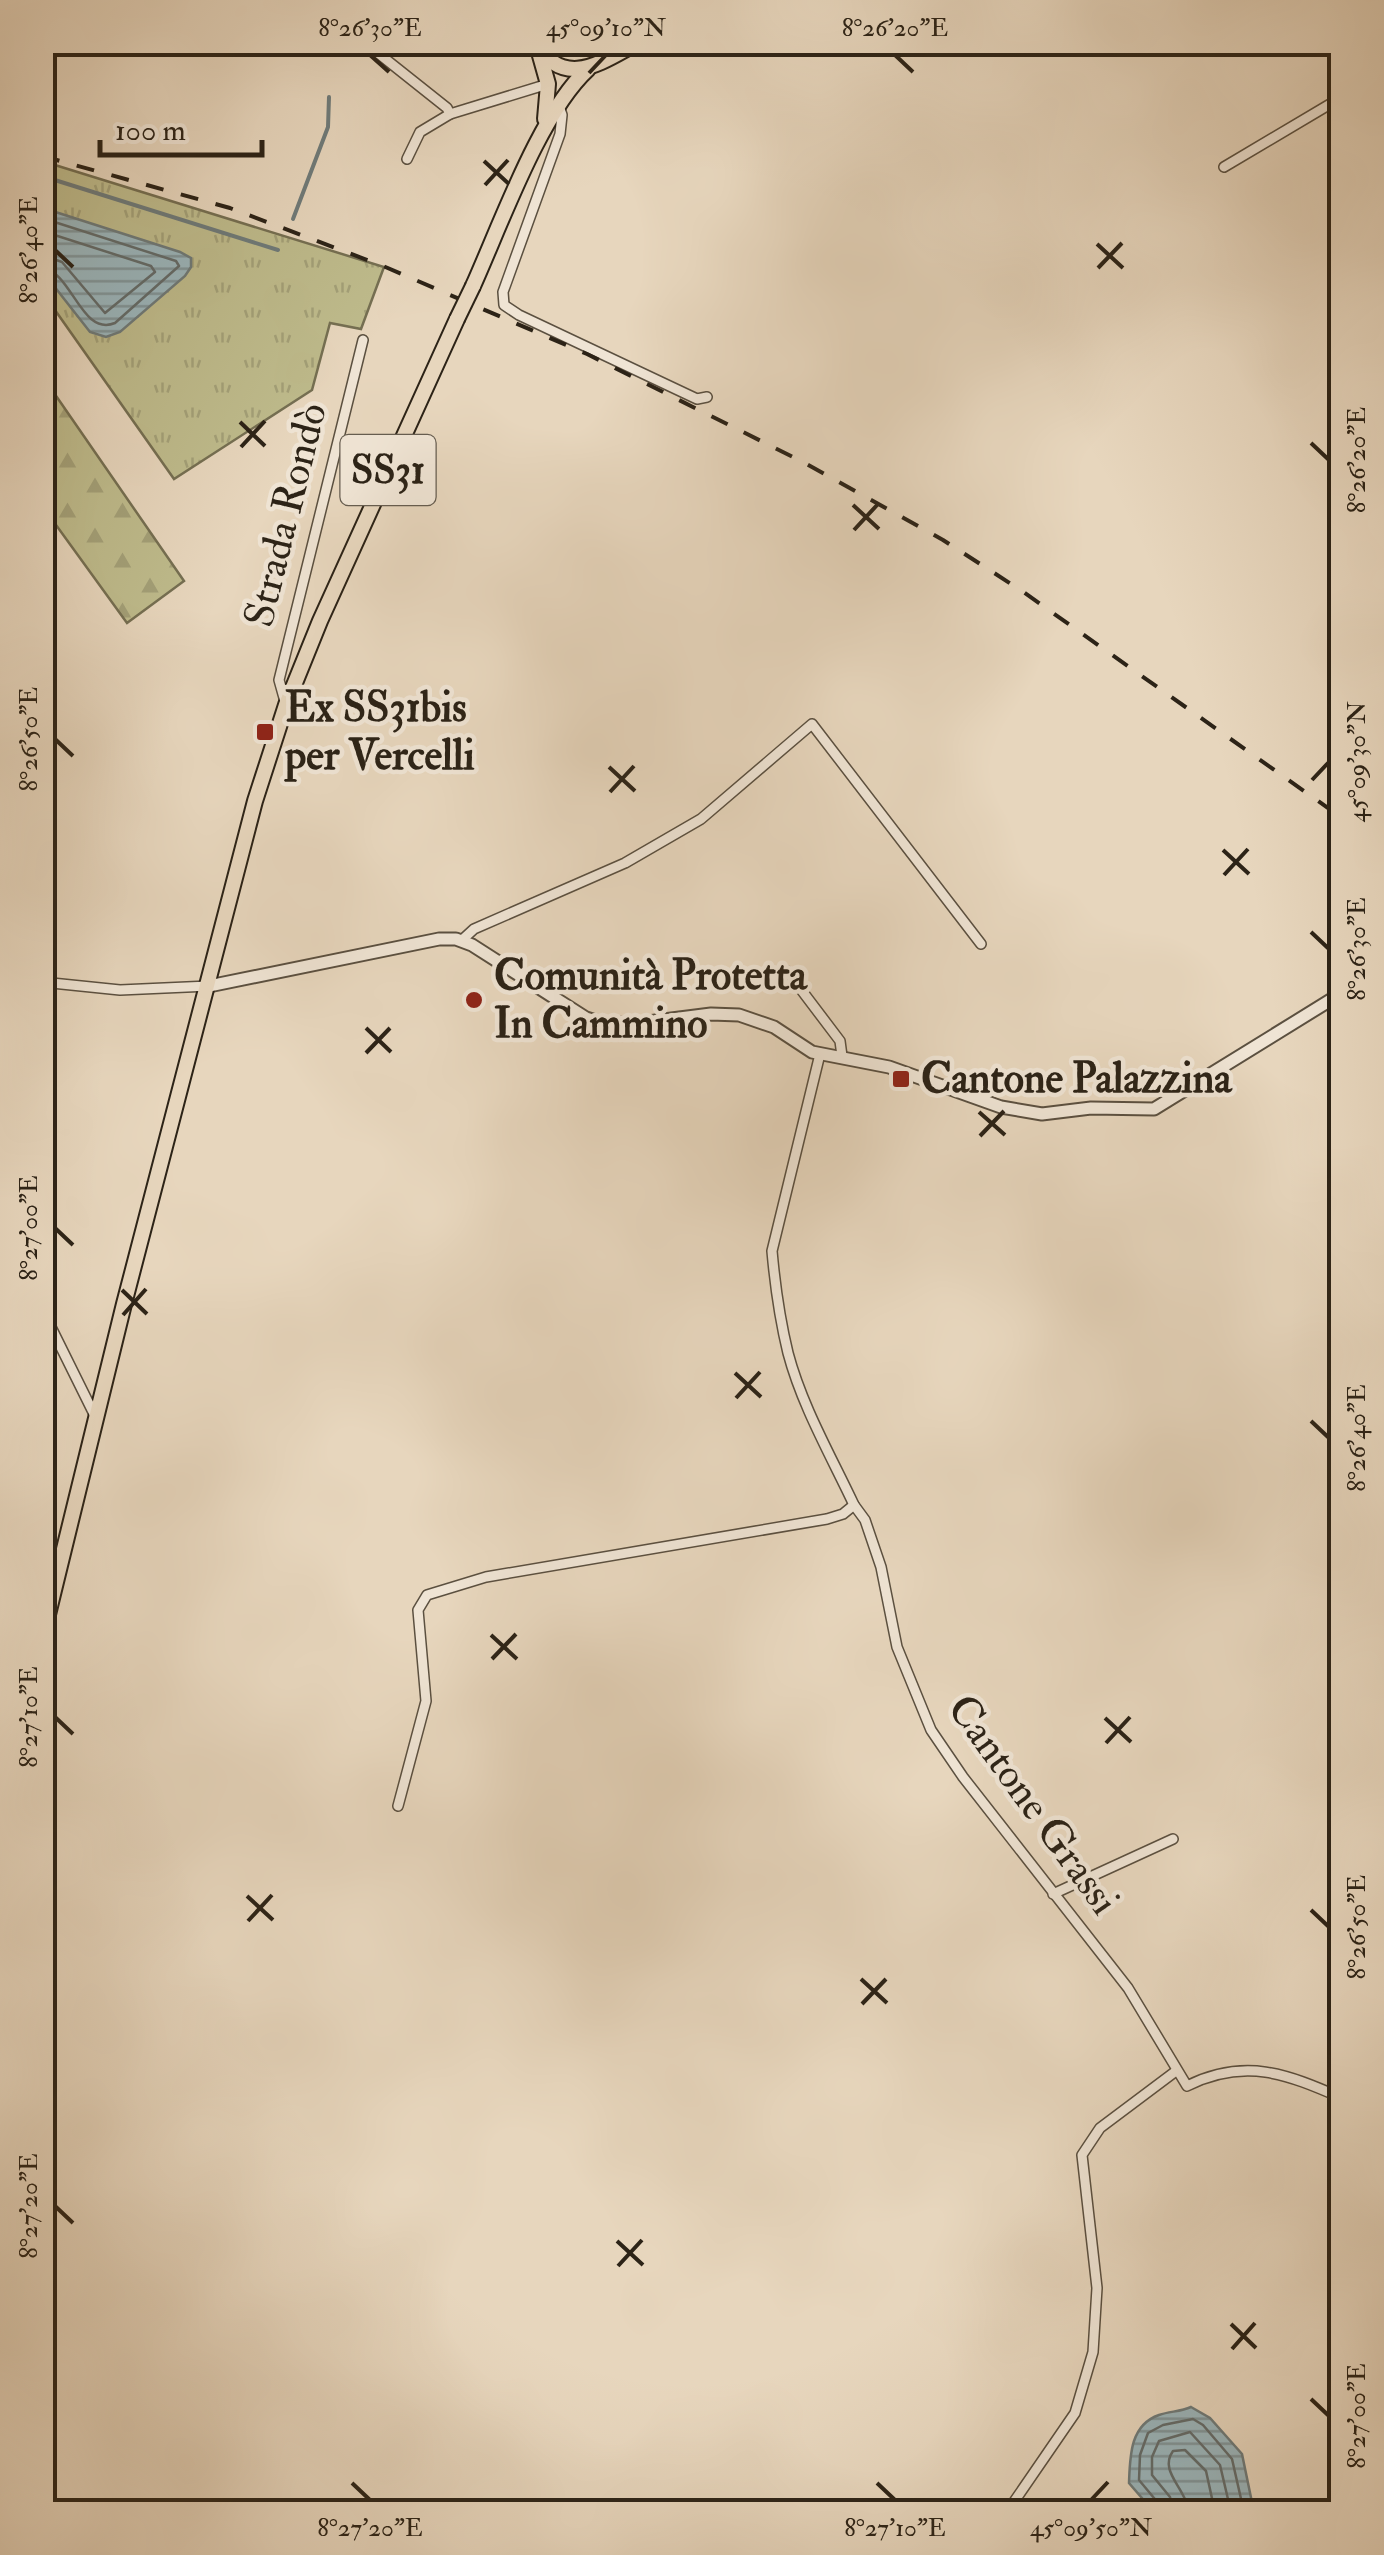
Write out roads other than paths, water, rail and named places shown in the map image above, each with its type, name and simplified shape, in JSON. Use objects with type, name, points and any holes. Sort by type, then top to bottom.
[{"type":"main road","points":[[552,94],[588,68],[640,42]]},
{"type":"main road","points":[[535,45],[562,68],[588,68]]},
{"type":"main road","name":"SS31","points":[[42,1640],[255,801],[286,705],[320,620],[543,133],[552,94],[535,45]]},
{"type":"street","points":[[365,43],[450,114]]},
{"type":"street","points":[[406,159],[420,132],[450,114],[552,94],[562,115],[560,134],[503,292],[504,304],[519,315],[697,399],[707,397]]},
{"type":"street","points":[[1224,167],[1342,97]]},
{"type":"street","name":"Strada Rondò","points":[[286,705],[278,680],[363,340]]},
{"type":"street","points":[[462,940],[474,929],[625,863],[701,819],[812,724],[981,944]]},
{"type":"street","points":[[42,982],[120,990],[209,986],[439,939],[462,940],[586,1018],[599,1022],[632,1024],[739,1014],[763,1021],[820,1054],[889,1067],[1021,1112],[1042,1114],[1091,1108],[1154,1109],[1342,993]]},
{"type":"street","points":[[787,970],[840,1041],[842,1056]]},
{"type":"street","name":"Cantone Grassi","points":[[820,1054],[772,1251],[788,1354],[804,1398],[854,1505],[865,1520],[881,1567],[897,1647],[930,1730],[1128,1988],[1162,2040],[1176,2070]]},
{"type":"street","points":[[42,1309],[96,1418]]},
{"type":"street","points":[[398,1806],[426,1701],[418,1610],[427,1595],[486,1577],[827,1519],[854,1505]]},
{"type":"street","points":[[1053,1894],[1174,1840]]},
{"type":"street","points":[[1007,2512],[1074,2413],[1093,2352],[1097,2288],[1082,2155],[1100,2128],[1176,2070],[1187,2086],[1229,2071],[1270,2071],[1342,2098]]},
{"type":"water","points":[[43,208],[180,252],[191,258],[191,267],[120,332],[106,337],[90,332],[43,272]]},
{"type":"water","points":[[1191,2407],[1210,2418],[1242,2454],[1254,2512],[1154,2512],[1129,2483],[1134,2443],[1142,2426],[1159,2415]]},
{"type":"waterway","points":[[293,219],[328,127],[329,97]]},
{"type":"waterway","points":[[42,176],[278,250]]},
{"type":"railway","points":[[42,156],[230,208],[383,266],[587,354],[801,461],[943,540],[1022,591],[1342,818]]},
{"type":"place","name":"Ex SS31bis per Vercelli","points":[[265,732]]},
{"type":"place","name":"Comunità Protetta In Cammino","points":[[474,1000]]},
{"type":"place","name":"Cantone Palazzina","points":[[901,1079]]}]
